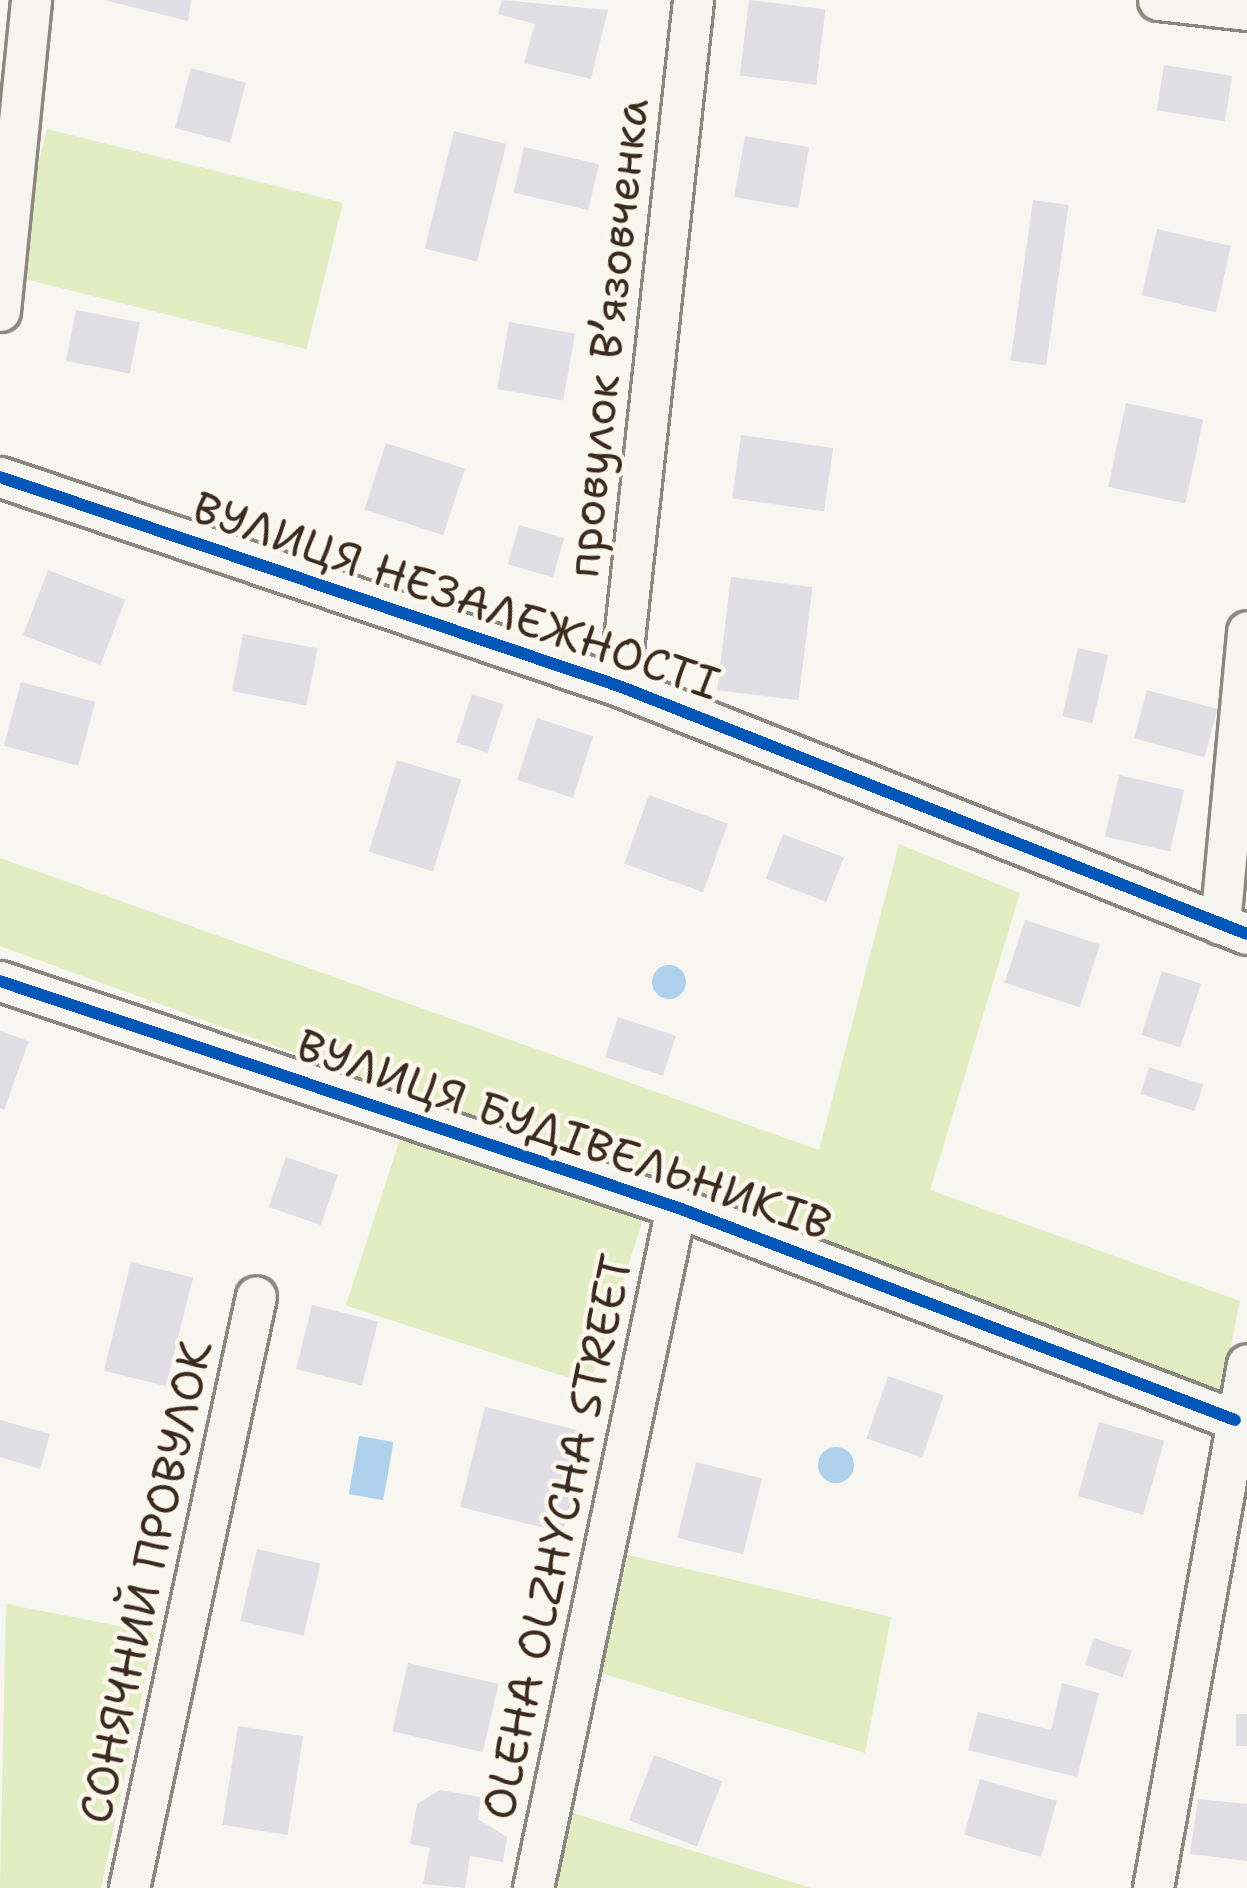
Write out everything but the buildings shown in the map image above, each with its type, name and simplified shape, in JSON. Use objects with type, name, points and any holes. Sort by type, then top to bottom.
[{"type":"street","points":[[0,311],[31,0]]},
{"type":"street","name":"провулок Вʼязовченка","points":[[619,686],[693,0]]},
{"type":"street","points":[[1158,0],[1247,10]]},
{"type":"street","name":"ВУЛИЦЯ НЕЗАЛЕЖНОСТІ","points":[[0,477],[619,686],[1233,929]]},
{"type":"street","points":[[1233,929],[1247,631]]},
{"type":"street","name":"ВУЛИЦЯ БУДІВЕЛЬНИКІВ","points":[[0,981],[676,1207],[1235,1420]]},
{"type":"street","name":"OLEHA OLZHYCHA STREET","points":[[533,1888],[676,1207]]},
{"type":"street","name":"СОНЯЧНИЙ ПРОВУЛОК","points":[[129,1888],[256,1296]]},
{"type":"street","points":[[1153,1888],[1247,1364]]},
{"type":"green space","points":[[47,129],[343,203],[306,349],[10,276]]},
{"type":"green space","points":[[899,844],[1020,893],[930,1190],[1240,1301],[1222,1390],[0,946],[0,858],[819,1150]]},
{"type":"green space","points":[[400,1139],[643,1218],[589,1385],[346,1305]]},
{"type":"green space","points":[[628,1555],[891,1617],[865,1753],[601,1673]]},
{"type":"green space","points":[[6,1604],[155,1633],[101,1888],[0,1888]]},
{"type":"green space","points":[[570,1812],[811,1888],[553,1888]]},
{"type":"water","points":[[669,965],[681,970],[686,982],[681,994],[669,999],[657,994],[652,982],[657,970]]},
{"type":"water","points":[[359,1436],[393,1442],[383,1500],[349,1494]]},
{"type":"water","points":[[836,1447],[849,1452],[854,1465],[849,1478],[836,1483],[823,1478],[818,1465],[823,1452]]},
{"type":"cycle path","points":[[0,477],[619,686],[1247,934]]},
{"type":"cycle path","points":[[0,981],[676,1207],[1235,1420]]}]
